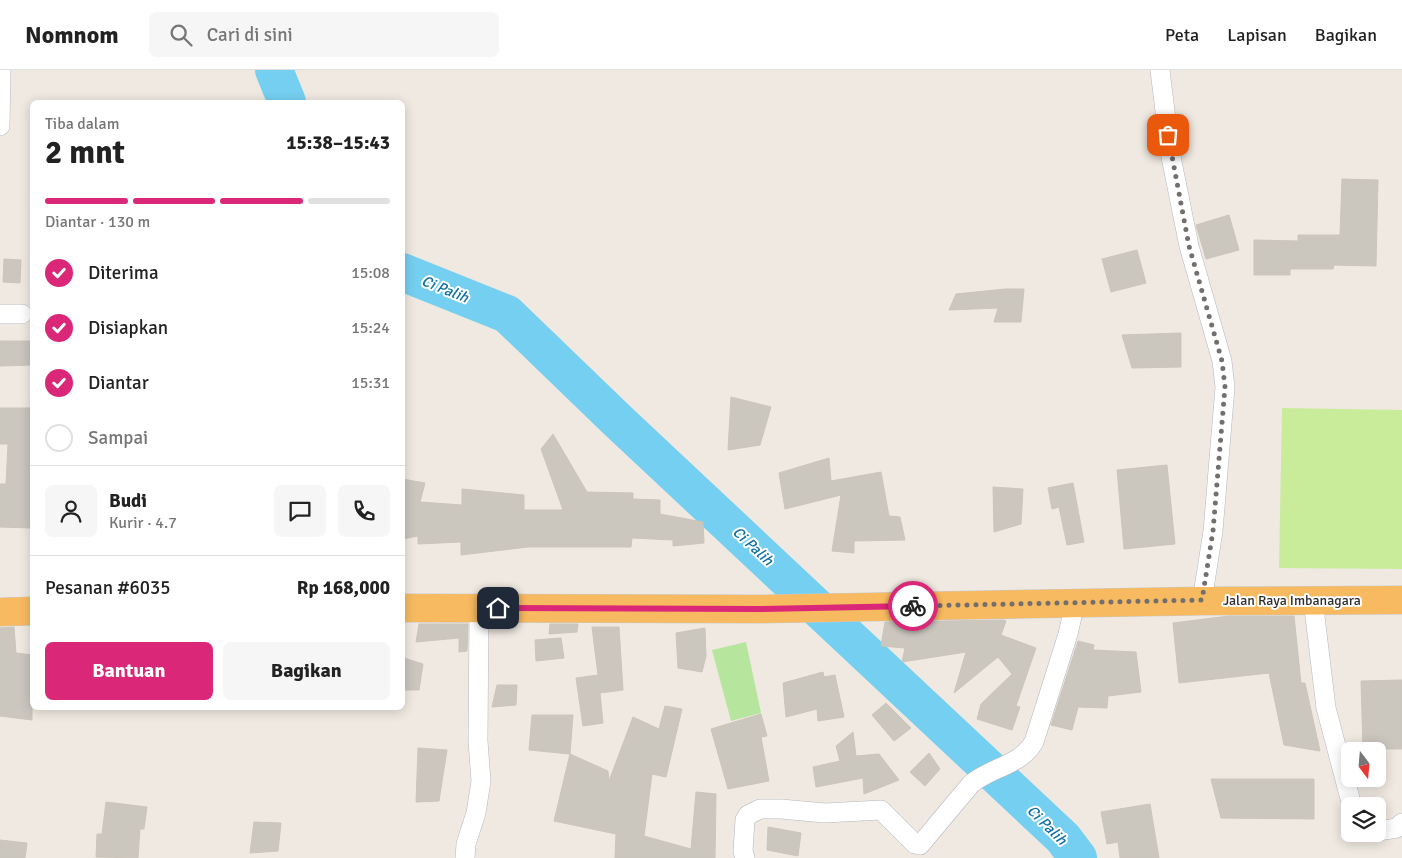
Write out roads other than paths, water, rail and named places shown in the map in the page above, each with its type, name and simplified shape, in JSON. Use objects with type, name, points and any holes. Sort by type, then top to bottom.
[{"type":"highway","name":"Jalan Raya Imbanagara","points":[[405,608],[759,609],[1202,600],[1402,600]]},
{"type":"highway","points":[[0,612],[30,611]]},
{"type":"street","points":[[1160,70],[1170,152],[1189,246],[1222,361],[1225,387],[1213,531],[1202,600]]},
{"type":"street","points":[[0,126],[1,73]]},
{"type":"street","points":[[0,314],[22,314]]},
{"type":"street","points":[[1313,600],[1326,708],[1350,797]]},
{"type":"street","points":[[746,858],[743,851],[745,820],[748,815],[760,809],[825,813],[881,810],[915,844],[920,845],[971,784],[981,776],[1009,766],[1029,750],[1034,742],[1068,634],[1075,603]]},
{"type":"street","points":[[464,858],[482,781],[478,741],[479,608]]},
{"type":"street","points":[[1386,830],[1397,828],[1402,824]]},
{"type":"waterway","name":"Ci Palih","points":[[274,70],[286,100]]},
{"type":"waterway","name":"Ci Palih","points":[[405,273],[507,314],[618,421],[1063,838],[1078,858]]}]
